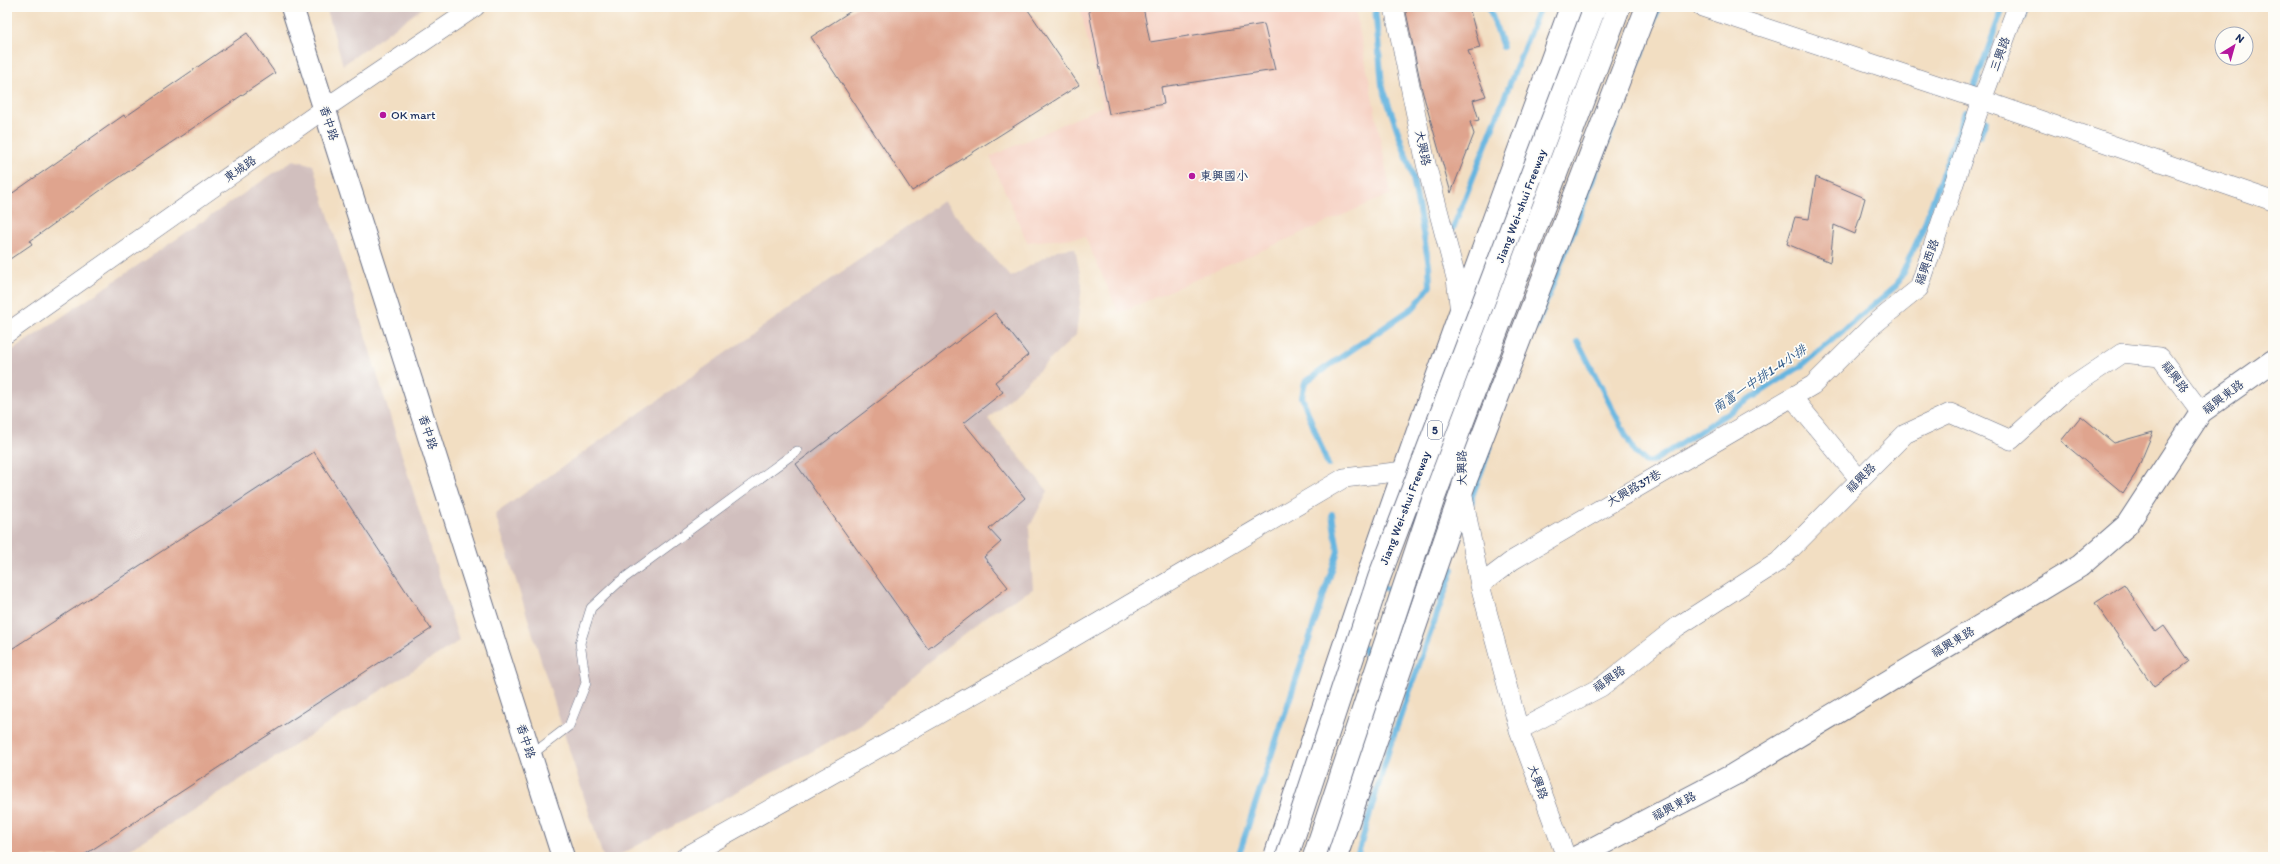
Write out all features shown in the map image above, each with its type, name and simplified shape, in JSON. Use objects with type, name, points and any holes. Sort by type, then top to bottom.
[{"type":"main road","name":"香中路","points":[[292,7],[563,857]]},
{"type":"main road","points":[[1275,857],[1342,650],[1460,307],[1571,7]]},
{"type":"main road","name":"Jiang Wei-shui Freeway","points":[[1287,857],[1379,578],[1595,7]]},
{"type":"main road","name":"Jiang Wei-shui Freeway","points":[[1314,857],[1433,500],[1619,7]]},
{"type":"main road","points":[[1336,857],[1462,490],[1646,7]]},
{"type":"main road","points":[[1522,139],[1543,130],[1564,129],[1580,143],[1586,166]]},
{"type":"main road","name":"福興東路","points":[[1577,857],[1733,775],[2080,566],[2127,525],[2201,412],[2273,361]]},
{"type":"main road","points":[[1342,650],[1351,678],[1362,689],[1377,689],[1398,675]]},
{"type":"street","name":"東城路","points":[[7,333],[324,110],[475,7]]},
{"type":"street","name":"大興路","points":[[1394,7],[1426,164],[1456,278],[1460,307],[1462,490],[1480,585],[1519,730],[1566,857]]},
{"type":"street","points":[[1702,7],[1982,100],[2273,201]]},
{"type":"street","name":"三興路","points":[[1982,100],[2017,7]]},
{"type":"street","name":"福興西路","points":[[1792,397],[1813,385],[1872,326],[1919,288],[1982,100]]},
{"type":"street","name":"福興路","points":[[1519,730],[1601,687],[1677,627],[1778,562],[1905,434],[1950,413],[2011,440],[2064,392],[2122,353],[2160,357],[2201,412]]},
{"type":"street","points":[[1792,397],[1860,480]]},
{"type":"street","name":"大興路37巷","points":[[1480,585],[1513,560],[1532,548],[1792,397]]},
{"type":"street","points":[[685,857],[1040,657],[1344,478],[1404,471]]},
{"type":"lane","points":[[531,755],[569,726],[586,683],[580,643],[591,608],[619,582],[797,451]]},
{"type":"shaded area","points":[[326,7],[424,7],[343,65]]},
{"type":"shaded area","name":"東興國小","points":[[1080,7],[1355,7],[1391,194],[1119,313],[1085,237],[1027,242],[990,157],[1103,106]]},
{"type":"shaded area","points":[[293,160],[313,165],[459,641],[118,857],[7,857],[7,354]]},
{"type":"shaded area","points":[[943,201],[1011,277],[1057,250],[1075,248],[1082,285],[1076,335],[988,419],[1048,491],[1029,528],[1033,589],[991,613],[929,662],[861,725],[616,857],[603,857],[495,514]]},
{"type":"building","points":[[857,7],[1026,7],[1079,85],[912,191],[811,37]]},
{"type":"building","points":[[1088,7],[1143,7],[1150,42],[1264,24],[1275,70],[1161,87],[1164,104],[1109,114]]},
{"type":"building","points":[[1405,7],[1469,7],[1480,48],[1468,51],[1486,96],[1473,100],[1479,120],[1470,122],[1474,134],[1451,193],[1422,90]]},
{"type":"building","points":[[247,33],[275,73],[108,185],[30,241],[32,244],[7,261],[7,197],[124,115],[125,117]]},
{"type":"building","points":[[1816,177],[1865,198],[1855,234],[1834,225],[1830,262],[1787,244],[1795,217],[1809,219]]},
{"type":"building","points":[[995,313],[1028,355],[995,382],[1003,392],[964,423],[1025,498],[989,529],[1001,542],[984,557],[1008,587],[928,649],[796,464]]},
{"type":"building","points":[[2081,416],[2114,443],[2153,432],[2136,473],[2123,493],[2061,441]]},
{"type":"building","points":[[314,452],[431,629],[81,857],[7,857],[7,652]]},
{"type":"building","points":[[2124,584],[2156,632],[2164,626],[2189,662],[2154,687],[2095,603]]},
{"type":"waterway","points":[[1328,465],[1302,397],[1305,382],[1414,307],[1430,286],[1429,265],[1412,173],[1382,85],[1375,7]]},
{"type":"waterway","points":[[1489,7],[1503,47]]},
{"type":"waterway","points":[[1452,231],[1540,7]]},
{"type":"waterway","name":"南富一中排1-4小排","points":[[1974,88],[2003,7]]},
{"type":"waterway","points":[[2023,17],[2027,7]]},
{"type":"waterway","points":[[1536,328],[1657,12]]},
{"type":"waterway","name":"南富一中排1-4小排","points":[[1578,342],[1634,451],[1646,462],[1652,462],[1801,366],[1897,285],[1922,231],[1965,112]]},
{"type":"waterway","points":[[1980,135],[1986,120]]},
{"type":"waterway","points":[[1472,502],[1472,496],[1490,448]]},
{"type":"waterway","points":[[1238,857],[1338,551],[1332,514]]},
{"type":"waterway","points":[[1357,857],[1390,746],[1453,569]]},
{"type":"waterway","points":[[1379,586],[1399,593]]},
{"type":"waterway","points":[[1364,648],[1369,667]]},
{"type":"place","name":"OK mart","points":[[383,115]]},
{"type":"place","name":"東興國小","points":[[1192,176]]}]
